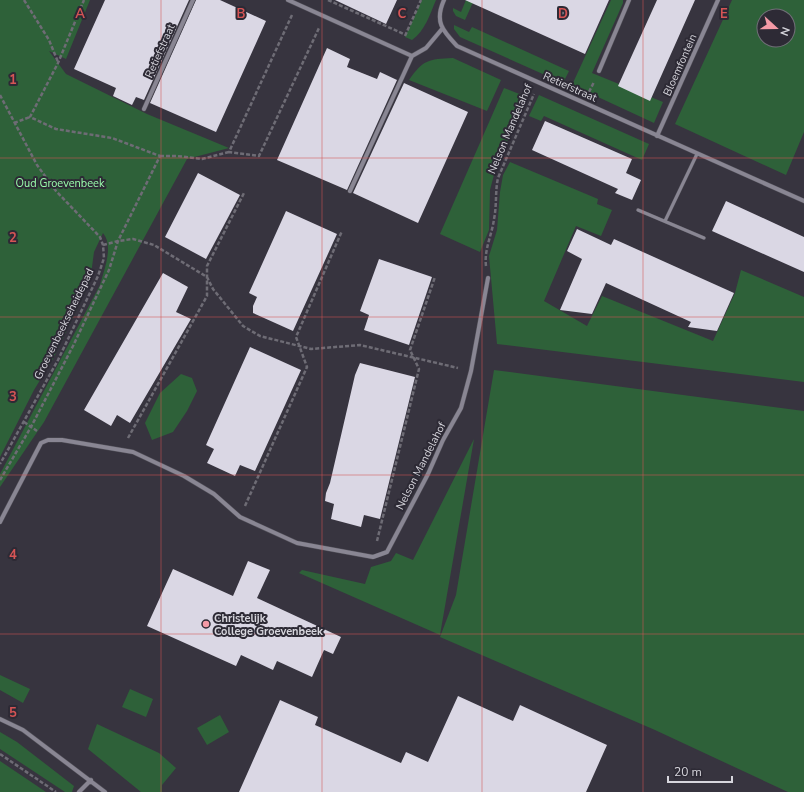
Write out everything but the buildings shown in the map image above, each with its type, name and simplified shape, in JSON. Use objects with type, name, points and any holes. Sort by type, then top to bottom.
[{"type":"street","name":"Retiefstraat","points":[[144,109],[193,0]]},
{"type":"street","points":[[288,0],[412,56]]},
{"type":"street","points":[[350,191],[412,56],[426,48],[442,29],[440,9],[444,0]]},
{"type":"street","points":[[599,71],[629,0]]},
{"type":"street","name":"Bloemfontein","points":[[657,136],[718,0]]},
{"type":"street","name":"Retiefstraat","points":[[442,29],[457,46],[804,201]]},
{"type":"street","name":"Nelson Mandelahof","points":[[373,557],[387,552],[443,440],[461,408],[471,371],[488,278]]},
{"type":"street","points":[[0,522],[41,443],[48,440],[62,440],[122,449],[144,457],[184,476],[214,494],[240,517],[297,543],[373,557]]},
{"type":"street","points":[[0,719],[23,730],[105,792]]},
{"type":"street","points":[[79,792],[91,780]]},
{"type":"lane","points":[[665,222],[697,154]]},
{"type":"lane","points":[[638,210],[704,238]]},
{"type":"path","points":[[24,0],[49,40],[58,63]]},
{"type":"path","points":[[14,123],[30,117],[58,63],[84,0]]},
{"type":"path","points":[[328,0],[406,35]]},
{"type":"path","points":[[399,50],[421,0]]},
{"type":"path","points":[[229,152],[297,4]]},
{"type":"path","points":[[30,117],[56,129],[112,138],[160,156],[177,156],[202,159],[229,152],[259,156],[324,16]]},
{"type":"path","points":[[584,103],[599,71]]},
{"type":"path","name":"Nelson Mandelahof","points":[[488,278],[486,263],[487,247],[492,233],[495,216],[498,178],[539,83]]},
{"type":"path","points":[[0,95],[37,165],[56,191],[100,237],[103,245],[133,239],[154,246],[207,278],[213,289],[244,326],[260,336],[311,349],[360,345],[471,371]]},
{"type":"path","points":[[0,480],[31,427],[73,346],[109,270],[118,241],[160,156]]},
{"type":"path","points":[[122,449],[208,296],[207,266],[244,194]]},
{"type":"path","points":[[240,517],[307,367],[296,337],[342,231]]},
{"type":"path","name":"Groevenbeekseheidepad","points":[[0,464],[58,360],[91,291],[104,258],[103,245]]},
{"type":"path","name":"Nelson Mandelahof","points":[[373,557],[419,369],[410,350],[435,277]]},
{"type":"path","points":[[0,754],[56,792]]},
{"type":"green space","name":"Oud Groevenbeek","points":[[0,0],[90,0],[66,59],[49,51],[66,74],[147,114],[229,148],[187,159],[44,422],[0,487],[0,474],[100,285],[106,265],[108,244],[103,233],[94,252],[90,282],[53,359],[34,390],[0,457]]},
{"type":"green space","points":[[422,0],[436,0],[424,27],[412,40],[405,37]]},
{"type":"green space","points":[[466,0],[474,0],[465,20],[456,16],[453,8],[461,12]]},
{"type":"green space","points":[[611,0],[623,0],[623,3],[592,73],[663,102],[654,123],[572,85]]},
{"type":"green space","points":[[732,0],[804,0],[804,132],[786,175],[675,124]]},
{"type":"green space","points":[[454,25],[469,32],[472,27],[569,71],[563,83],[460,37],[454,29]]},
{"type":"green space","points":[[453,58],[501,80],[487,111],[409,80],[418,68],[427,62],[438,59]]},
{"type":"green space","points":[[504,88],[527,97],[495,171],[490,190],[489,230],[480,252],[440,234]]},
{"type":"green space","points":[[539,95],[649,144],[642,160],[544,116],[541,121],[529,116]]},
{"type":"green space","points":[[510,162],[598,199],[597,204],[612,210],[601,236],[576,226],[544,301],[587,326],[602,296],[713,341],[735,293],[741,270],[804,297],[804,382],[497,344],[489,256],[497,230],[503,175]]},
{"type":"green space","points":[[494,370],[804,411],[804,792],[788,792],[655,730],[440,637],[456,595]]},
{"type":"green space","points":[[181,374],[192,378],[197,391],[187,411],[173,432],[152,440],[145,423],[160,393]]},
{"type":"green space","points":[[474,439],[440,635],[299,573],[302,570],[365,584],[371,567],[391,561],[396,553],[413,560]]},
{"type":"green space","points":[[0,675],[30,689],[23,703],[0,690]]},
{"type":"green space","points":[[130,689],[153,699],[146,717],[122,707]]},
{"type":"green space","points":[[220,715],[229,732],[207,745],[197,728]]},
{"type":"green space","points":[[97,724],[159,753],[176,768],[162,785],[162,792],[141,792],[88,749]]},
{"type":"green space","points":[[0,732],[17,742],[74,786],[72,792],[65,792],[0,749]]},
{"type":"green space","points":[[0,761],[46,792],[0,792]]},
{"type":"place","name":"Christelijk College Groevenbeek","points":[[206,624]]}]
